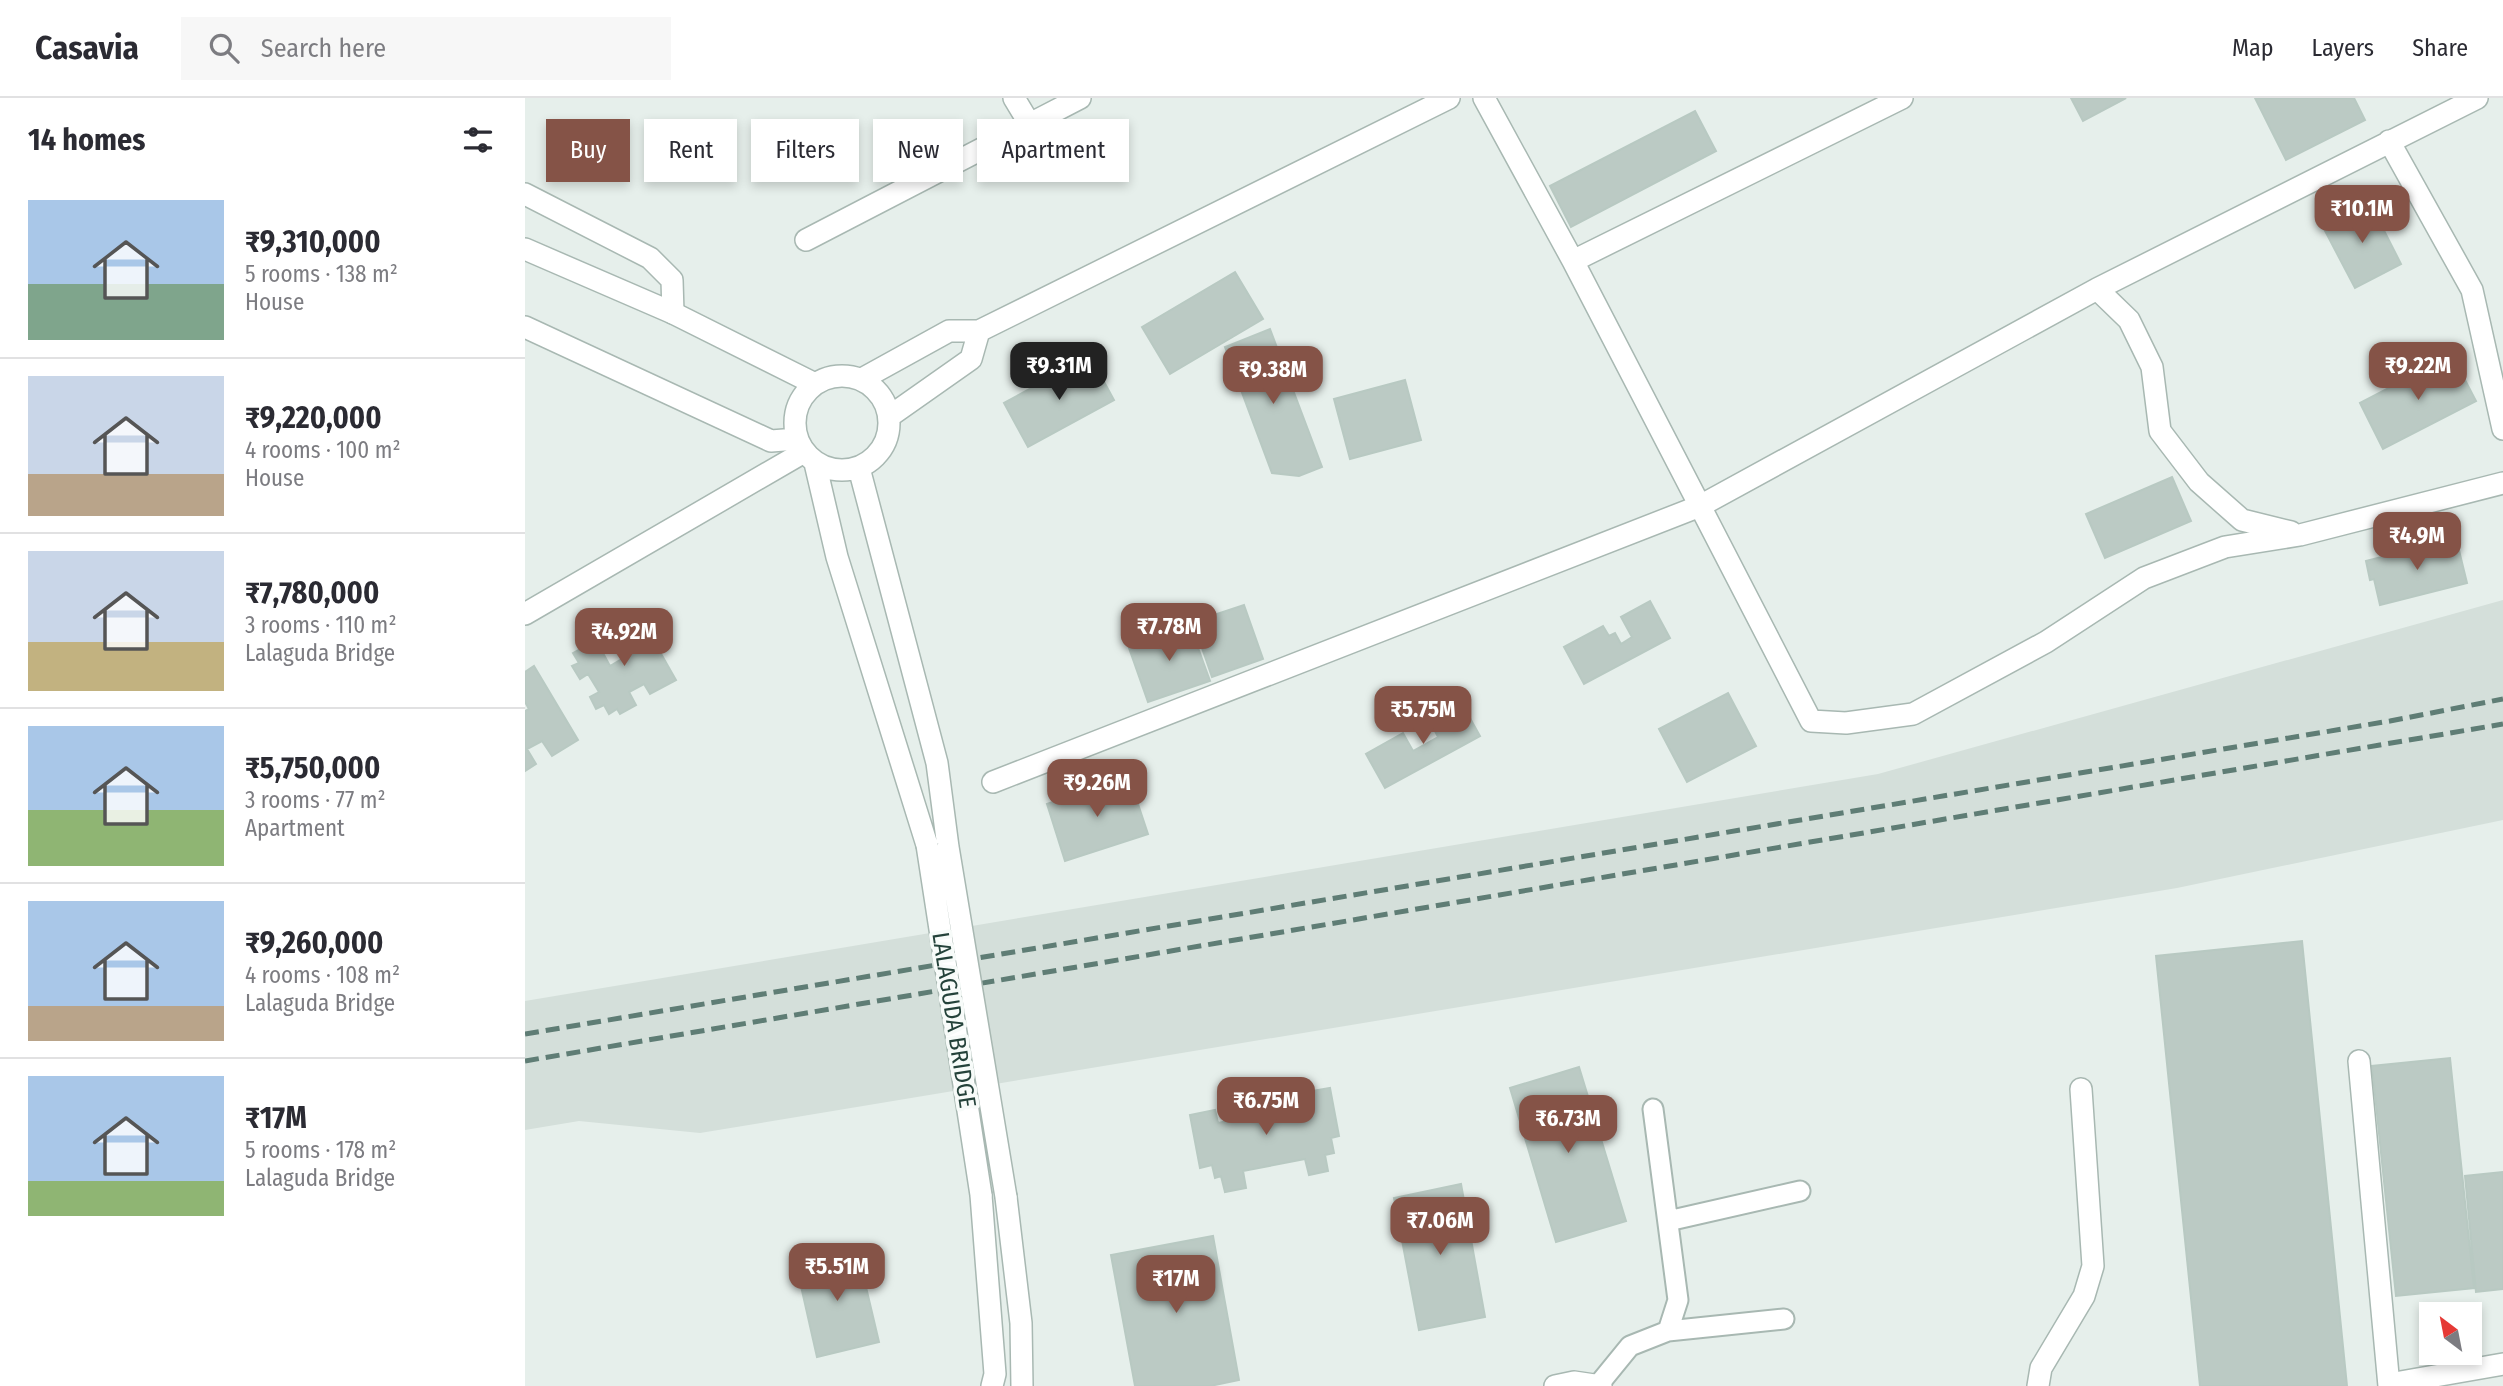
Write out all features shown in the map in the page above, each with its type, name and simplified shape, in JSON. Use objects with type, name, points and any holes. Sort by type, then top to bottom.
[{"type":"street","points":[[1014,98],[1027,119]]},
{"type":"street","points":[[1037,119],[1080,98]]},
{"type":"street","points":[[862,379],[949,331],[979,331],[1449,98]]},
{"type":"street","points":[[1484,98],[1573,261],[1811,721],[1846,723],[1913,714],[2046,642],[2144,578],[2225,547],[2300,535],[2503,483]]},
{"type":"street","points":[[1573,261],[1902,98]]},
{"type":"street","points":[[993,782],[1700,506],[2097,289],[2477,98]]},
{"type":"street","points":[[2389,141],[2472,290],[2503,429]]},
{"type":"street","points":[[806,240],[977,150]]},
{"type":"street","points":[[525,194],[650,258],[672,280],[673,313]]},
{"type":"street","points":[[525,249],[673,313],[815,384]]},
{"type":"street","points":[[2097,289],[2129,320],[2152,367],[2160,431],[2199,482],[2242,520],[2300,535]]},
{"type":"street","points":[[525,327],[771,441],[805,451],[829,469],[844,471],[859,468],[873,460],[889,433],[890,416],[885,401],[875,388],[862,379],[831,377],[815,384],[804,395],[797,408],[795,423],[805,451]]},
{"type":"street","points":[[890,416],[971,359],[979,331]]},
{"type":"street","points":[[525,614],[805,451]]},
{"type":"street","name":"LALAGUDA BRIDGE","points":[[805,451],[927,845],[981,1195],[995,1374],[992,1386]]},
{"type":"street","points":[[859,468],[937,763],[948,847],[1006,1197],[1021,1323],[1021,1386]]},
{"type":"street","points":[[2359,1060],[2389,1385],[2503,1364]]},
{"type":"street","points":[[2038,1386],[2041,1368],[2084,1296],[2093,1266],[2081,1089]]},
{"type":"street","points":[[1555,1386],[1574,1381],[1600,1385]]},
{"type":"lane","points":[[1653,1109],[1678,1300],[1668,1331]]},
{"type":"lane","points":[[1668,1221],[1800,1191]]},
{"type":"lane","points":[[1600,1385],[1630,1346],[1668,1331],[1784,1320]]},
{"type":"shaded area","points":[[2503,600],[2503,820],[2177,888],[700,1133],[579,1121],[525,1130],[525,1001],[1878,774]]},
{"type":"building","points":[[2071,98],[2126,98],[2083,121]]},
{"type":"building","points":[[2255,98],[2354,98],[2365,120],[2286,160]]},
{"type":"building","points":[[1695,111],[1716,151],[1571,227],[1550,186]]},
{"type":"building","points":[[2370,203],[2401,264],[2355,288],[2323,227]]},
{"type":"building","points":[[1235,272],[1263,319],[1170,374],[1142,327]]},
{"type":"building","points":[[1270,329],[1322,467],[1299,476],[1272,473],[1225,347]]},
{"type":"building","points":[[2452,355],[2476,401],[2383,449],[2360,403]]},
{"type":"building","points":[[1090,356],[1114,400],[1028,447],[1004,403]]},
{"type":"building","points":[[1405,380],[1421,440],[1350,459],[1334,399]]},
{"type":"building","points":[[2172,477],[2191,521],[2105,558],[2086,514]]},
{"type":"building","points":[[2456,538],[2467,583],[2380,605],[2374,579],[2370,580],[2366,561]]},
{"type":"building","points":[[1650,601],[1670,638],[1584,684],[1564,647],[1603,626],[1609,636],[1615,633],[1621,644],[1632,637],[1621,617]]},
{"type":"building","points":[[1244,605],[1263,659],[1212,677],[1193,622]]},
{"type":"building","points":[[639,615],[676,680],[650,694],[644,684],[629,692],[636,705],[620,714],[617,709],[609,714],[604,705],[596,709],[590,697],[599,692],[588,674],[580,679],[572,666],[579,663],[573,653],[596,640],[610,666],[630,654],[615,629]]},
{"type":"building","points":[[1189,623],[1210,681],[1148,702],[1128,645]]},
{"type":"building","points":[[534,666],[578,740],[552,756],[542,741],[527,749],[536,764],[525,771],[525,711],[529,709],[525,702],[525,672]]},
{"type":"building","points":[[1728,693],[1756,746],[1687,782],[1659,729]]},
{"type":"building","points":[[1461,702],[1480,736],[1385,788],[1366,754],[1403,733],[1413,751],[1438,737],[1429,719]]},
{"type":"building","points":[[1129,777],[1148,834],[1065,861],[1047,804]]},
{"type":"building","points":[[2302,941],[2347,1386],[2200,1386],[2156,956]]},
{"type":"building","points":[[2450,1058],[2474,1288],[2396,1296],[2372,1066]]},
{"type":"building","points":[[1579,1067],[1626,1221],[1556,1242],[1510,1088]]},
{"type":"building","points":[[1330,1088],[1339,1136],[1331,1138],[1334,1153],[1325,1155],[1328,1171],[1309,1175],[1305,1159],[1243,1171],[1246,1188],[1225,1192],[1221,1176],[1215,1178],[1212,1165],[1200,1168],[1190,1115],[1215,1110],[1218,1123],[1228,1121],[1226,1108],[1300,1094],[1303,1108],[1314,1106],[1312,1091]]},
{"type":"building","points":[[2503,1172],[2503,1289],[2476,1292],[2465,1176]]},
{"type":"building","points":[[1461,1184],[1485,1317],[1419,1330],[1394,1198]]},
{"type":"building","points":[[1213,1236],[1239,1380],[1210,1386],[1135,1386],[1111,1255]]},
{"type":"building","points":[[857,1249],[879,1342],[817,1357],[796,1264]]},
{"type":"railway","points":[[525,1034],[2390,721],[2503,699]]},
{"type":"railway","points":[[525,1061],[2503,724]]}]
